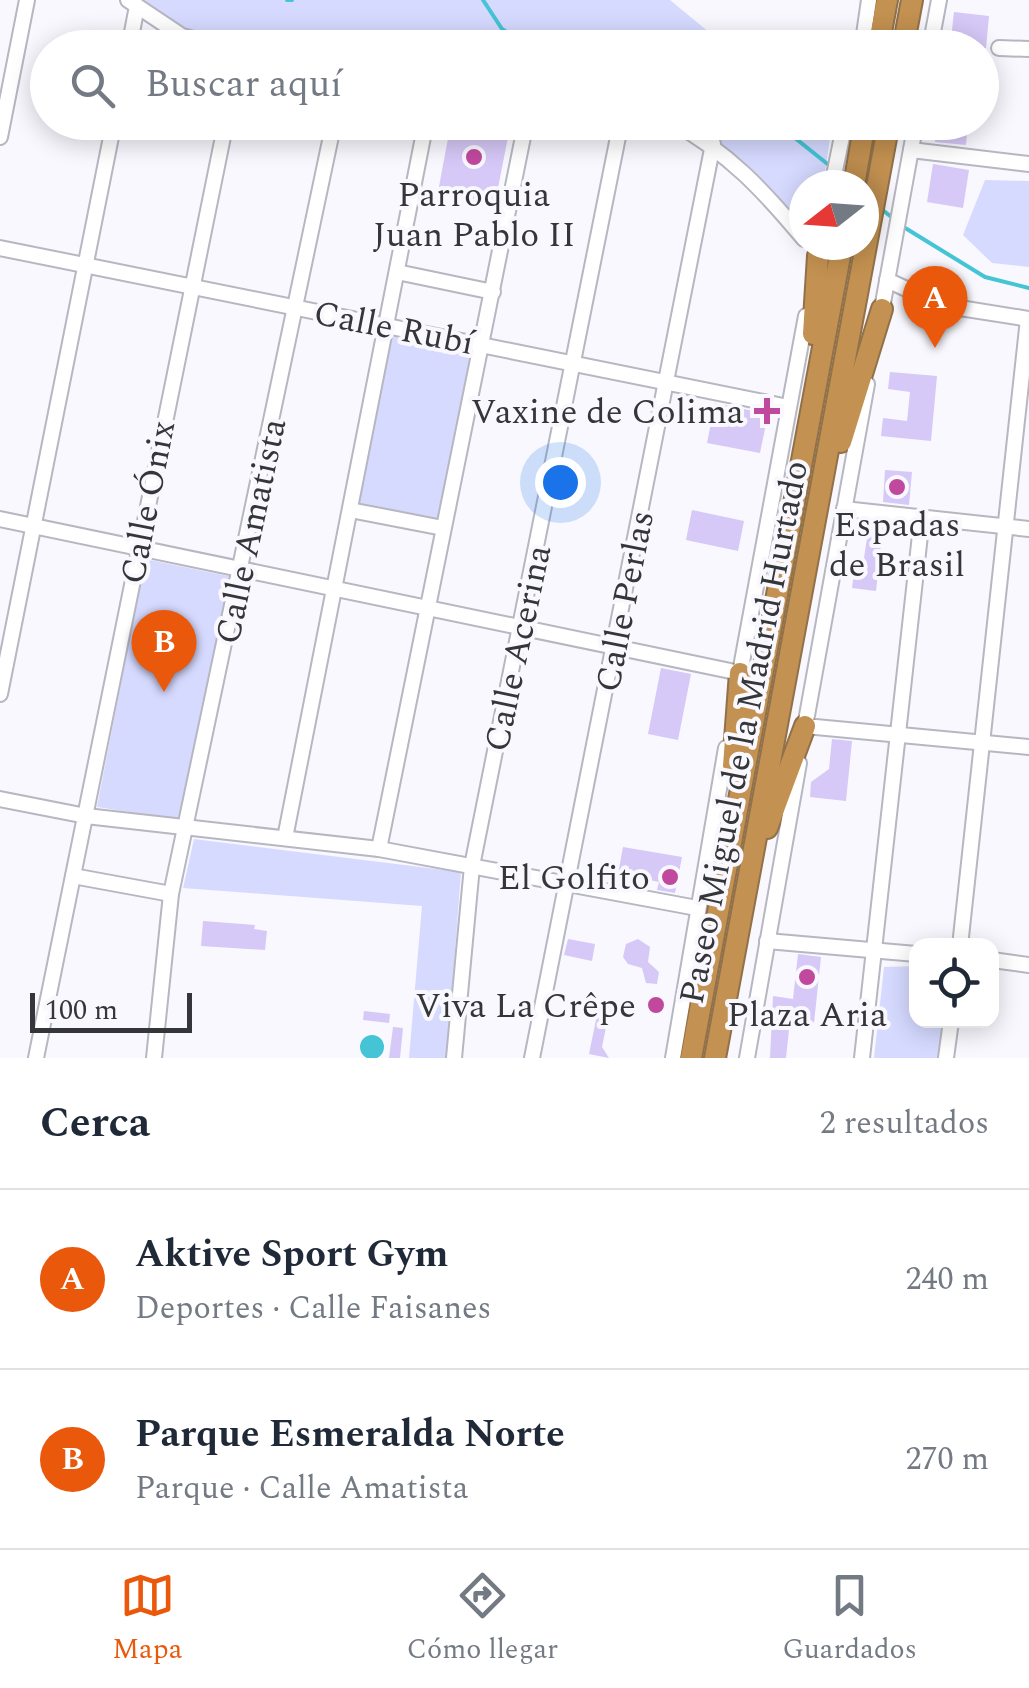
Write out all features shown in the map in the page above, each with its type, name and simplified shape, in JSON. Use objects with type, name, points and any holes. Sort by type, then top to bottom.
[{"type":"highway","points":[[881,30],[887,0]]},
{"type":"highway","points":[[906,30],[912,0]]},
{"type":"highway","points":[[857,170],[863,140]]},
{"type":"highway","name":"Paseo Miguel de la Madrid Hurtado","points":[[715,1058],[886,140]]},
{"type":"highway","points":[[808,417],[815,260]]},
{"type":"highway","name":"Paseo Miguel de la Madrid Hurtado","points":[[691,1058],[839,260]]},
{"type":"highway","points":[[810,545],[882,310]]},
{"type":"highway","points":[[724,877],[740,673]]},
{"type":"highway","points":[[748,882],[806,726]]},
{"type":"street","points":[[0,137],[27,0]]},
{"type":"street","points":[[865,30],[869,0]]},
{"type":"street","points":[[933,30],[939,0]]},
{"type":"street","points":[[131,30],[133,3],[173,30]]},
{"type":"street","points":[[999,48],[1029,49]]},
{"type":"street","points":[[0,694],[110,140]]},
{"type":"street","name":"Calle Ónix","points":[[36,1058],[222,140]]},
{"type":"street","name":"Calle Amatista","points":[[154,1058],[171,894],[330,140]]},
{"type":"street","points":[[286,838],[423,140]]},
{"type":"street","points":[[379,849],[522,140]]},
{"type":"street","name":"Calle Acerina","points":[[454,1058],[472,866],[523,628],[618,140]]},
{"type":"street","points":[[706,140],[758,183],[789,221]]},
{"type":"street","points":[[835,170],[841,140]]},
{"type":"street","points":[[747,1058],[913,140]]},
{"type":"street","name":"Calle Perlas","points":[[532,1058],[713,144]]},
{"type":"street","points":[[912,150],[1029,164]]},
{"type":"street","name":"Calle Rubí","points":[[0,248],[788,407]]},
{"type":"street","points":[[673,1058],[814,260]]},
{"type":"street","points":[[397,272],[492,292]]},
{"type":"street","points":[[887,280],[940,305],[1028,319],[961,938]]},
{"type":"street","points":[[844,509],[1029,529]]},
{"type":"street","points":[[350,510],[443,528]]},
{"type":"street","points":[[862,1058],[901,734],[922,517]]},
{"type":"street","points":[[0,519],[740,673]]},
{"type":"street","points":[[806,726],[1029,747]]},
{"type":"street","points":[[0,799],[86,816],[379,849],[697,908]]},
{"type":"street","points":[[74,876],[171,894]]},
{"type":"street","points":[[768,941],[909,954]]},
{"type":"street","points":[[999,961],[1029,964]]},
{"type":"street","points":[[946,1058],[950,1028]]},
{"type":"shaded area","points":[[139,0],[670,0],[706,30],[182,30]]},
{"type":"shaded area","points":[[714,140],[830,140],[825,170],[789,170],[789,210],[735,155]]},
{"type":"shaded area","points":[[985,180],[1029,181],[1029,267],[992,263],[963,235]]},
{"type":"shaded area","points":[[391,335],[471,351],[437,521],[357,504]]},
{"type":"shaded area","points":[[145,559],[233,577],[182,820],[97,807]]},
{"type":"shaded area","points":[[194,839],[461,872],[447,1058],[409,1058],[422,906],[183,888]]},
{"type":"shaded area","points":[[909,966],[909,1028],[944,1028],[940,1058],[874,1058],[884,967]]},
{"type":"water","points":[[368,1036],[376,1036],[383,1043],[383,1051],[376,1058],[368,1058],[361,1051],[361,1043]]},
{"type":"building","points":[[954,12],[989,16],[988,30],[952,30]]},
{"type":"building","name":"Parroquia Juan Pablo II","points":[[448,140],[507,140],[495,203],[438,192]]},
{"type":"building","points":[[935,140],[966,140],[966,145]]},
{"type":"building","points":[[933,164],[969,170],[963,208],[927,202]]},
{"type":"building","points":[[890,372],[937,376],[931,441],[881,436],[883,418],[907,421],[910,392],[888,389]]},
{"type":"building","points":[[715,403],[768,414],[760,453],[707,443]]},
{"type":"building","name":"Espadas de Brasil","points":[[885,470],[912,472],[909,505],[883,502]]},
{"type":"building","points":[[692,510],[744,521],[738,551],[686,540]]},
{"type":"building","points":[[869,525],[883,527],[876,591],[852,588],[856,557],[864,558]]},
{"type":"building","points":[[661,668],[691,674],[678,740],[648,734]]},
{"type":"building","points":[[832,739],[852,741],[846,801],[810,797],[811,782],[829,769]]},
{"type":"building","points":[[623,847],[682,857],[675,893],[657,890],[659,882],[618,874]]},
{"type":"building","points":[[203,921],[255,925],[254,929],[267,931],[265,950],[201,946]]},
{"type":"building","points":[[568,939],[595,944],[592,961],[564,955]]},
{"type":"building","points":[[638,939],[650,947],[648,962],[659,972],[657,984],[646,983],[642,968],[628,964],[623,957],[626,944]]},
{"type":"building","name":"Plaza Aria","points":[[798,954],[821,957],[814,1023],[790,1020],[786,1058],[770,1058],[773,996],[793,999]]},
{"type":"building","points":[[364,1011],[390,1014],[389,1023],[363,1020]]},
{"type":"building","points":[[597,1015],[608,1017],[602,1047],[609,1058],[589,1054]]},
{"type":"building","points":[[393,1027],[403,1028],[400,1058],[389,1058]]},
{"type":"waterway","points":[[287,0],[292,0]]},
{"type":"waterway","points":[[483,0],[504,30]]},
{"type":"waterway","points":[[798,140],[830,166]]},
{"type":"waterway","points":[[879,207],[895,220]]},
{"type":"waterway","points":[[902,226],[985,277],[1029,288]]},
{"type":"place","name":"Parroquia Juan Pablo II","points":[[474,157]]},
{"type":"place","name":"Aktive Sport Gym","points":[[935,348]]},
{"type":"place","name":"Vaxine de Colima","points":[[767,411]]},
{"type":"place","name":"Espadas de Brasil","points":[[897,487]]},
{"type":"place","name":"Parque Esmeralda Norte","points":[[164,692]]},
{"type":"place","name":"El Golfito","points":[[670,877]]},
{"type":"place","name":"Plaza Aria","points":[[807,977]]},
{"type":"place","name":"Viva La Crêpe","points":[[656,1005]]}]
